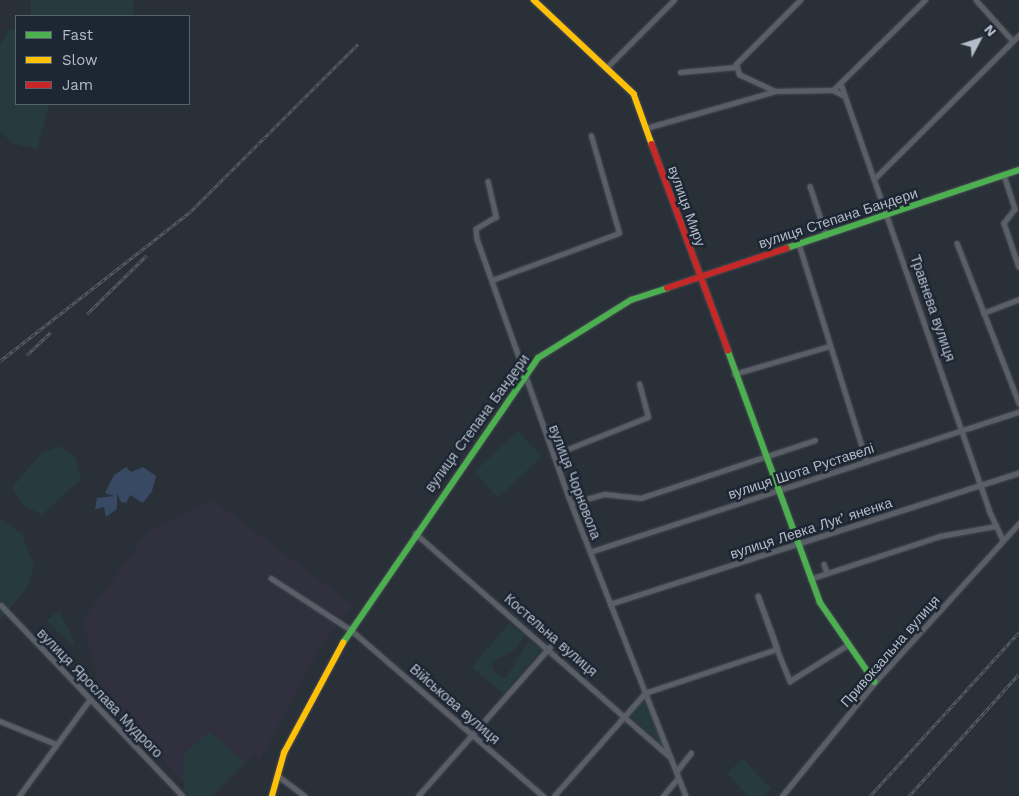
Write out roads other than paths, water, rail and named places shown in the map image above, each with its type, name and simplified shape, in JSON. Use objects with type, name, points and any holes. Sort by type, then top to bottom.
[{"type":"main road","name":"вулиця Миру","points":[[538,2],[608,66],[634,94],[734,374],[810,579],[846,646],[875,682]]},
{"type":"main road","name":"вулиця Степана Бандери","points":[[272,796],[277,775],[314,687],[416,533],[526,375],[556,343],[605,312],[699,276],[1019,170]]},
{"type":"street","points":[[608,66],[674,0]]},
{"type":"street","points":[[776,91],[761,87],[739,75],[736,67],[743,53],[800,0]]},
{"type":"street","points":[[833,90],[925,0]]},
{"type":"street","points":[[976,0],[1013,41]]},
{"type":"street","points":[[876,177],[1019,35]]},
{"type":"street","points":[[680,72],[736,67]]},
{"type":"street","name":"Травнева вулиця","points":[[841,84],[889,214],[962,431],[996,526],[1003,540]]},
{"type":"street","points":[[759,96],[761,87]]},
{"type":"street","points":[[646,128],[776,91],[833,90],[845,97]]},
{"type":"street","points":[[492,280],[619,233],[591,136]]},
{"type":"street","points":[[1004,175],[1015,209],[1004,223],[1019,268]]},
{"type":"street","name":"вулиця Чорновола","points":[[488,181],[496,217],[476,229],[476,234],[553,455],[644,693],[686,796]]},
{"type":"street","points":[[810,186],[826,235]]},
{"type":"street","points":[[799,244],[867,462]]},
{"type":"street","points":[[957,244],[1019,403]]},
{"type":"street","points":[[983,313],[1019,299]]},
{"type":"street","points":[[734,374],[830,346]]},
{"type":"street","points":[[553,455],[648,417],[640,384]]},
{"type":"street","name":"вулиця Шота Руставелі","points":[[590,552],[1019,412]]},
{"type":"street","points":[[571,503],[604,494],[641,498],[764,455],[815,440]]},
{"type":"street","name":"вулиця Левка Лукʼяненка","points":[[610,604],[1019,473]]},
{"type":"street","name":"Привокзальна вулиця","points":[[782,796],[875,682],[1019,523]]},
{"type":"street","points":[[810,579],[940,536],[996,526]]},
{"type":"street","name":"Костельна вулиця","points":[[416,533],[550,647],[670,756]]},
{"type":"street","points":[[824,564],[827,573]]},
{"type":"street","name":"Військова вулиця","points":[[271,578],[351,630],[543,796]]},
{"type":"street","points":[[777,649],[758,596],[790,681],[846,646]]},
{"type":"street","name":"вулиця Ярослава Мудрого","points":[[1,605],[183,796]]},
{"type":"street","points":[[418,796],[550,647]]},
{"type":"street","points":[[554,796],[644,693],[777,649]]},
{"type":"street","points":[[20,796],[90,699]]},
{"type":"street","points":[[0,721],[56,744]]},
{"type":"street","points":[[676,772],[691,753]]},
{"type":"street","points":[[277,775],[305,796]]},
{"type":"street","points":[[663,796],[678,778]]},
{"type":"water","points":[[126,467],[131,472],[143,467],[156,476],[152,491],[143,503],[130,495],[126,503],[121,502],[117,493],[117,509],[106,517],[104,507],[95,509],[97,498],[114,496],[105,493],[114,475]]},
{"type":"railway","points":[[0,361],[189,213],[358,44]]},
{"type":"railway","points":[[87,314],[147,255]]},
{"type":"railway","points":[[27,355],[51,332]]},
{"type":"railway","points":[[870,796],[1019,632]]},
{"type":"railway","points":[[909,796],[1019,674]]}]
